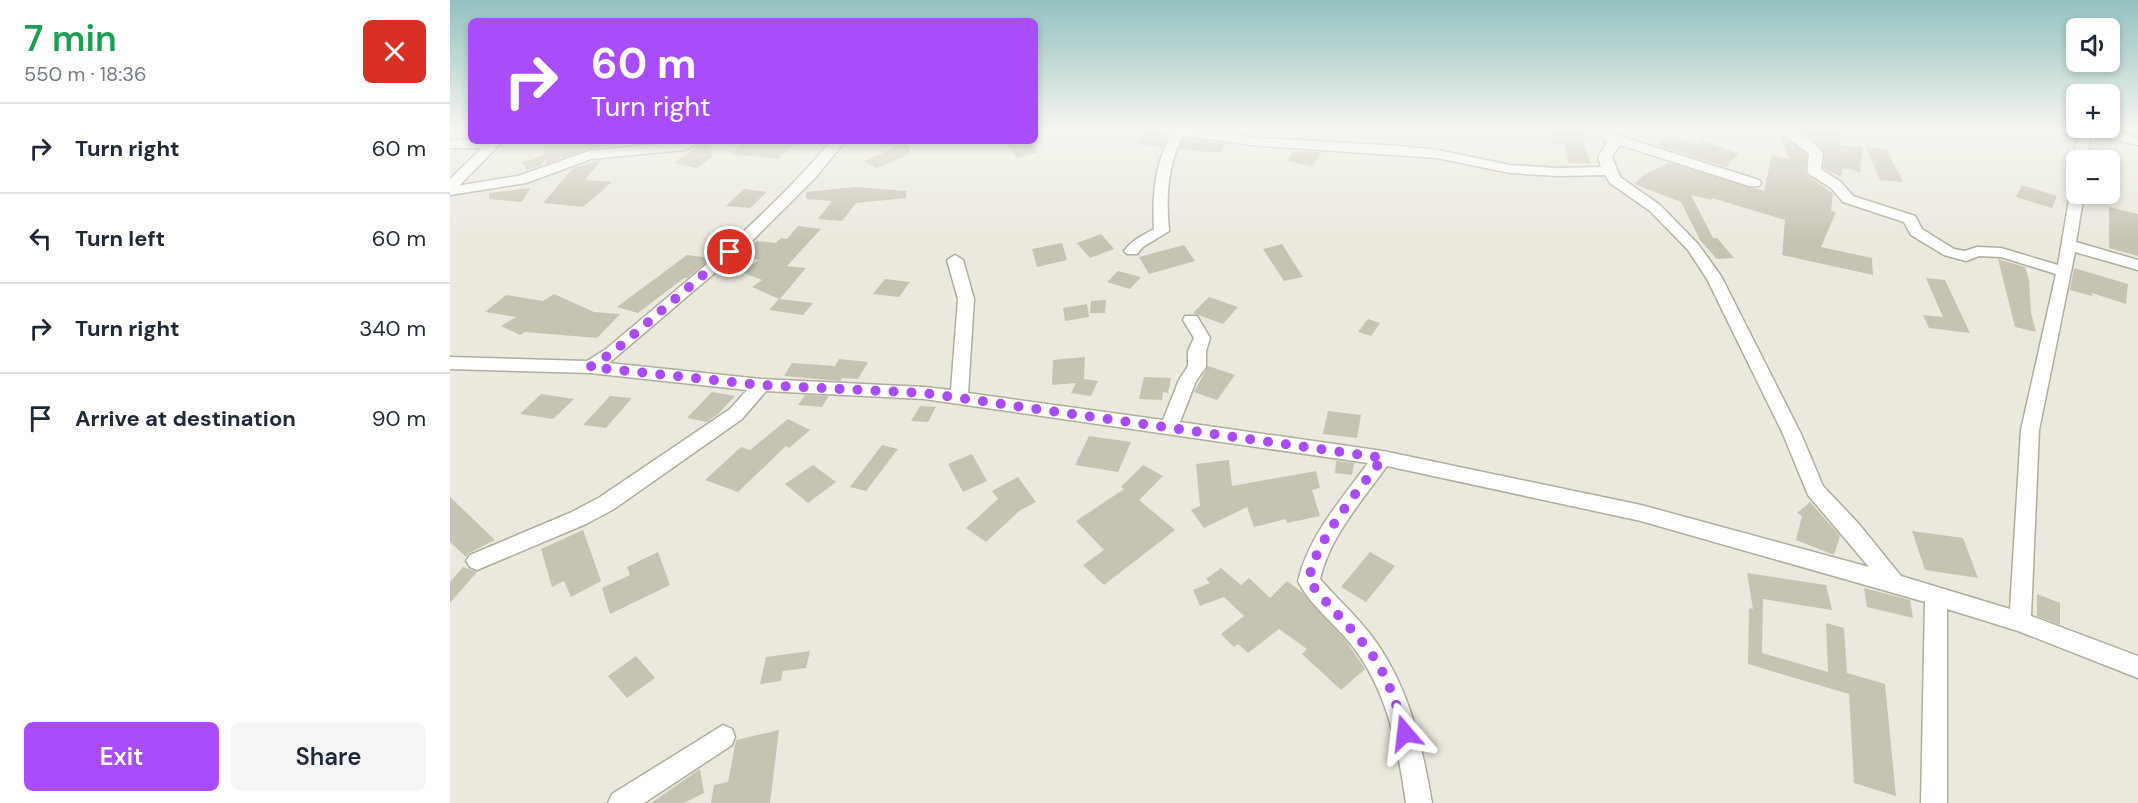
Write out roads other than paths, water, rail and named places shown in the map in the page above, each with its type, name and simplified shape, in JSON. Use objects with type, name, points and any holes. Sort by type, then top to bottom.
[{"type":"street","points":[[450,189],[472,166]]},
{"type":"street","points":[[450,189],[521,180],[558,166]]},
{"type":"street","points":[[590,367],[612,353],[746,239],[816,166]]},
{"type":"street","points":[[1132,251],[1138,244],[1162,231],[1159,194],[1165,166]]},
{"type":"street","points":[[1495,166],[1558,172],[1609,171]]},
{"type":"street","points":[[1608,166],[1615,180],[1655,208],[1694,247],[1715,279],[1792,435],[1815,490],[1851,529],[1894,583]]},
{"type":"street","points":[[1705,166],[1754,183]]},
{"type":"street","points":[[1815,166],[1814,171],[1836,185],[1848,199],[1910,219],[1916,232],[1949,252],[1966,256],[1976,250],[2016,255],[2064,272]]},
{"type":"street","points":[[2020,622],[2030,430],[2064,272],[2075,204]]},
{"type":"street","points":[[2069,244],[2138,266]]},
{"type":"street","points":[[955,261],[966,300],[959,398]]},
{"type":"street","points":[[1169,427],[1188,380],[1198,364],[1197,351],[1202,338],[1191,320]]},
{"type":"street","points":[[450,363],[590,367],[760,385],[924,393],[1383,458],[1641,513],[1894,583],[2020,622],[2138,667]]},
{"type":"street","points":[[477,561],[579,518],[607,503],[736,414],[760,385]]},
{"type":"street","points":[[1383,458],[1323,544],[1311,566],[1309,581],[1324,602],[1368,649],[1391,688],[1412,755],[1419,803]]},
{"type":"street","points":[[1934,803],[1936,597]]},
{"type":"street","points":[[621,803],[723,737]]}]
